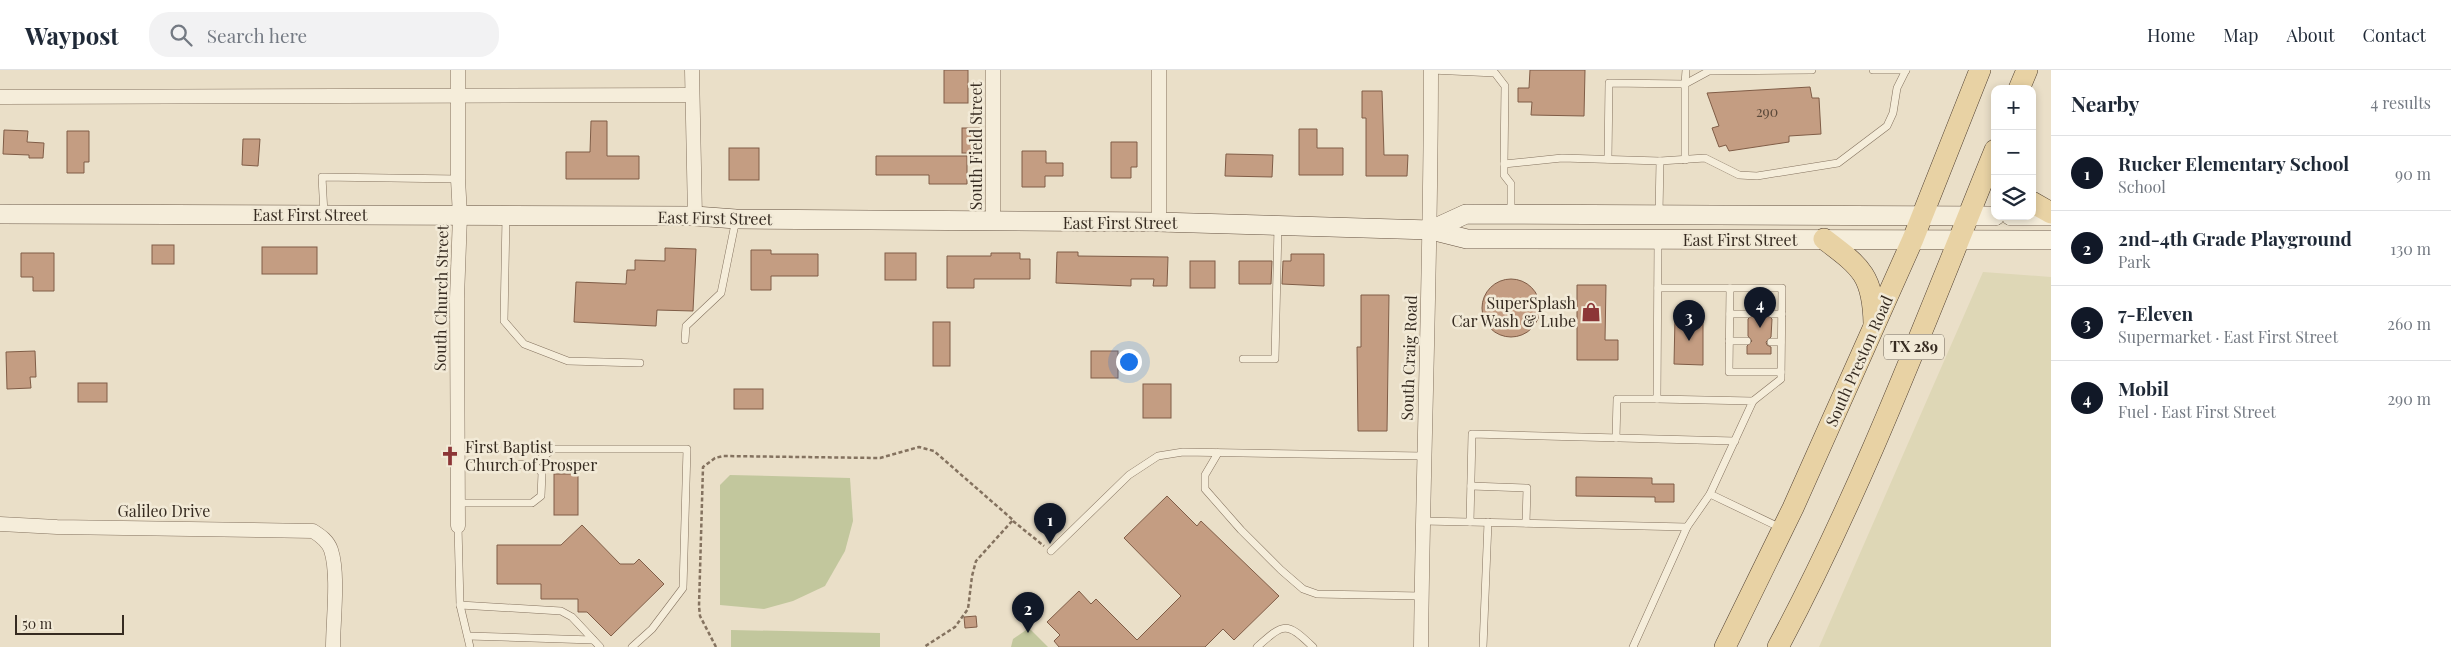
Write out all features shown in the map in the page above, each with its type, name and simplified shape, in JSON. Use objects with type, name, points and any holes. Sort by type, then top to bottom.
[{"type":"main road","points":[[2021,85],[2027,70]]},
{"type":"main road","name":"South Preston Road","points":[[1725,647],[1783,529],[1913,239],[1974,72]]},
{"type":"main road","name":"TX 289","points":[[1778,647],[1821,562],[1865,463],[1991,160]]},
{"type":"main road","points":[[2036,205],[2051,215]]},
{"type":"main road","points":[[1824,239],[1857,265],[1863,273],[1872,294],[1874,327]]},
{"type":"street","name":"South Church Street","points":[[458,70],[460,216],[457,298],[458,526]]},
{"type":"street","points":[[692,70],[694,216]]},
{"type":"street","name":"South Field Street","points":[[993,70],[993,222]]},
{"type":"street","points":[[1159,70],[1159,222]]},
{"type":"street","name":"South Craig Road","points":[[1421,647],[1423,456],[1431,230],[1431,70]]},
{"type":"street","points":[[0,97],[692,95]]},
{"type":"street","name":"East First Street","points":[[0,214],[694,216],[736,219],[1159,222],[1431,230],[1467,239],[1658,241],[1824,239],[2051,240]]},
{"type":"street","name":"East First Street","points":[[1431,230],[1466,214],[1991,216]]},
{"type":"street","points":[[1658,241],[1659,214]]},
{"type":"street","points":[[2036,215],[2051,215]]},
{"type":"street","name":"Galileo Drive","points":[[0,524],[57,527],[294,529],[313,531],[325,539],[331,550],[334,566],[333,647]]},
{"type":"lane","points":[[1431,70],[1495,74],[1506,86],[1504,174],[1511,184],[1511,215]]},
{"type":"lane","points":[[1685,160],[1686,70]]},
{"type":"lane","points":[[1608,159],[1609,83],[1685,84],[1709,71],[1812,70]]},
{"type":"lane","points":[[1504,164],[1562,158],[1685,160],[1705,158],[1738,174],[1757,176],[1838,163],[1887,126],[1892,114],[1897,88],[1906,70],[1873,70]]},
{"type":"lane","points":[[1659,214],[1660,160]]},
{"type":"lane","points":[[324,215],[322,177],[458,179]]},
{"type":"lane","points":[[506,216],[504,321],[524,344],[568,361],[640,363]]},
{"type":"lane","points":[[685,340],[686,326],[721,293],[736,219]]},
{"type":"lane","points":[[1243,360],[1275,360],[1278,226]]},
{"type":"lane","points":[[1657,400],[1658,241]]},
{"type":"lane","points":[[1633,647],[1687,527],[1710,494],[1753,401],[1781,379],[1782,288],[1658,288]]},
{"type":"lane","points":[[1730,288],[1729,372],[1781,372]]},
{"type":"lane","points":[[1730,314],[1748,314]]},
{"type":"lane","points":[[1772,314],[1782,314]]},
{"type":"lane","points":[[1729,341],[1748,341]]},
{"type":"lane","points":[[1771,342],[1781,342]]},
{"type":"lane","points":[[1616,438],[1617,398],[1753,401]]},
{"type":"lane","points":[[1470,522],[1472,434],[1735,441]]},
{"type":"lane","points":[[457,468],[534,464],[553,449],[687,449],[683,588],[652,629],[632,647]]},
{"type":"lane","points":[[1051,551],[1129,475],[1158,456],[1183,452],[1423,456]]},
{"type":"lane","points":[[1218,453],[1205,475],[1205,489],[1241,530],[1304,589],[1317,594],[1421,596]]},
{"type":"lane","points":[[458,503],[532,503],[541,496],[542,473],[534,464]]},
{"type":"lane","points":[[1471,486],[1527,488],[1526,523]]},
{"type":"lane","points":[[1710,494],[1783,529]]},
{"type":"lane","points":[[1423,521],[1687,527]]},
{"type":"lane","points":[[1483,647],[1488,522]]},
{"type":"lane","points":[[458,526],[460,605],[470,647]]},
{"type":"lane","points":[[460,605],[561,611],[572,618],[600,647]]},
{"type":"lane","points":[[1257,647],[1276,630],[1286,628],[1296,630],[1313,647]]},
{"type":"lane","points":[[468,636],[593,640]]},
{"type":"path","points":[[716,647],[700,616],[699,606],[702,472],[703,468],[715,458],[723,456],[880,458],[920,447],[934,451],[1051,551]]},
{"type":"path","points":[[924,647],[954,627],[968,608],[976,561],[1013,520]]},
{"type":"shaded area","points":[[1983,272],[2051,277],[2051,647],[1819,647]]},
{"type":"green space","points":[[730,475],[850,478],[853,521],[845,551],[825,586],[793,601],[764,609],[720,605],[720,485]]},
{"type":"green space","points":[[1029,628],[1048,647],[1011,647],[1013,639]]},
{"type":"green space","points":[[731,630],[880,633],[880,647],[731,647]]},
{"type":"building","points":[[944,70],[968,70],[968,103],[944,103]]},
{"type":"building","points":[[1530,70],[1585,70],[1584,116],[1531,115],[1532,102],[1518,102],[1518,88],[1529,88]]},
{"type":"building","points":[[1810,87],[1812,98],[1819,98],[1821,134],[1789,136],[1789,142],[1729,151],[1726,145],[1719,147],[1712,128],[1719,126],[1707,93]]},
{"type":"building","points":[[1362,91],[1382,91],[1384,155],[1408,155],[1407,176],[1366,176],[1366,118],[1362,118]]},
{"type":"building","points":[[591,121],[607,121],[607,156],[639,156],[639,179],[566,179],[566,152],[590,152]]},
{"type":"building","points":[[962,128],[983,128],[983,153],[962,153]]},
{"type":"building","points":[[1299,129],[1317,129],[1317,148],[1343,148],[1343,175],[1299,175]]},
{"type":"building","points":[[4,130],[28,131],[27,142],[44,143],[43,158],[29,158],[29,155],[3,154]]},
{"type":"building","points":[[67,131],[89,131],[89,162],[84,162],[84,173],[67,173]]},
{"type":"building","points":[[243,139],[260,139],[258,166],[242,165]]},
{"type":"building","points":[[1111,142],[1137,142],[1137,167],[1131,167],[1131,178],[1111,178]]},
{"type":"building","points":[[729,148],[759,148],[759,180],[729,180]]},
{"type":"building","points":[[1022,151],[1046,151],[1046,163],[1063,163],[1063,176],[1045,176],[1045,187],[1022,187]]},
{"type":"building","points":[[1226,154],[1273,155],[1272,177],[1225,176]]},
{"type":"building","points":[[876,156],[967,156],[967,184],[929,184],[929,175],[876,175]]},
{"type":"building","points":[[152,245],[174,245],[174,264],[152,264]]},
{"type":"building","points":[[262,247],[317,247],[317,274],[262,274]]},
{"type":"building","points":[[665,248],[696,249],[693,311],[657,310],[656,326],[574,322],[576,282],[626,284],[627,270],[635,270],[635,260],[665,261]]},
{"type":"building","points":[[751,250],[771,250],[771,254],[818,254],[818,276],[771,276],[771,290],[751,290]]},
{"type":"building","points":[[1057,252],[1078,252],[1078,256],[1168,257],[1167,286],[1153,286],[1154,279],[1131,279],[1131,286],[1056,283]]},
{"type":"building","points":[[21,253],[54,253],[54,291],[33,291],[33,277],[21,277]]},
{"type":"building","points":[[885,253],[916,253],[916,280],[885,280]]},
{"type":"building","points":[[991,253],[1020,253],[1020,259],[1030,259],[1030,279],[974,279],[974,288],[947,288],[947,256],[991,256]]},
{"type":"building","points":[[1291,254],[1324,254],[1324,286],[1282,284],[1283,261],[1291,261]]},
{"type":"building","points":[[1190,261],[1215,261],[1215,288],[1190,288]]},
{"type":"building","points":[[1239,261],[1272,261],[1271,284],[1239,284]]},
{"type":"building","points":[[1505,279],[1517,279],[1532,287],[1540,302],[1540,314],[1532,329],[1517,337],[1505,337],[1490,329],[1482,314],[1482,302],[1490,287]]},
{"type":"building","name":"SuperSplash Car Wash & Lube","points":[[1577,285],[1606,285],[1605,340],[1618,340],[1618,360],[1577,360]]},
{"type":"building","points":[[1361,295],[1389,295],[1387,431],[1358,431],[1357,347],[1361,347]]},
{"type":"building","points":[[1748,297],[1772,297],[1772,309],[1767,314],[1772,319],[1771,337],[1766,342],[1771,347],[1771,354],[1747,354],[1747,346],[1752,341],[1748,336],[1748,319],[1753,314],[1748,309]]},
{"type":"building","points":[[1675,317],[1703,317],[1703,365],[1674,364]]},
{"type":"building","points":[[933,322],[950,322],[950,366],[933,366]]},
{"type":"building","points":[[35,351],[36,377],[30,377],[31,388],[7,389],[6,352]]},
{"type":"building","points":[[1091,351],[1118,351],[1118,378],[1091,378]]},
{"type":"building","points":[[78,383],[107,383],[107,402],[78,402]]},
{"type":"building","points":[[1143,384],[1171,384],[1171,418],[1143,418]]},
{"type":"building","points":[[734,389],[763,389],[763,409],[734,409]]},
{"type":"building","points":[[554,474],[578,474],[578,515],[554,515]]},
{"type":"building","points":[[1576,477],[1652,478],[1652,484],[1674,484],[1674,502],[1655,502],[1655,497],[1576,496]]},
{"type":"building","points":[[1167,496],[1197,526],[1201,521],[1279,596],[1234,640],[1223,629],[1205,647],[1059,647],[1054,641],[1060,635],[1047,622],[1079,591],[1091,604],[1096,599],[1137,640],[1181,596],[1124,538]]},
{"type":"building","points":[[582,525],[620,564],[634,564],[639,559],[664,584],[611,636],[587,612],[578,612],[578,599],[541,599],[541,584],[497,584],[497,545],[561,545]]},
{"type":"building","points":[[976,616],[977,627],[965,628],[964,617]]},
{"type":"place","name":"SuperSplash Car Wash & Lube","points":[[1591,312]]},
{"type":"place","name":"Mobil","points":[[1760,328]]},
{"type":"place","name":"7-Eleven","points":[[1689,341]]},
{"type":"place","name":"First Baptist Church of Prosper","points":[[450,456]]},
{"type":"place","name":"Rucker Elementary School","points":[[1050,544]]},
{"type":"place","name":"2nd-4th Grade Playground","points":[[1028,633]]}]
